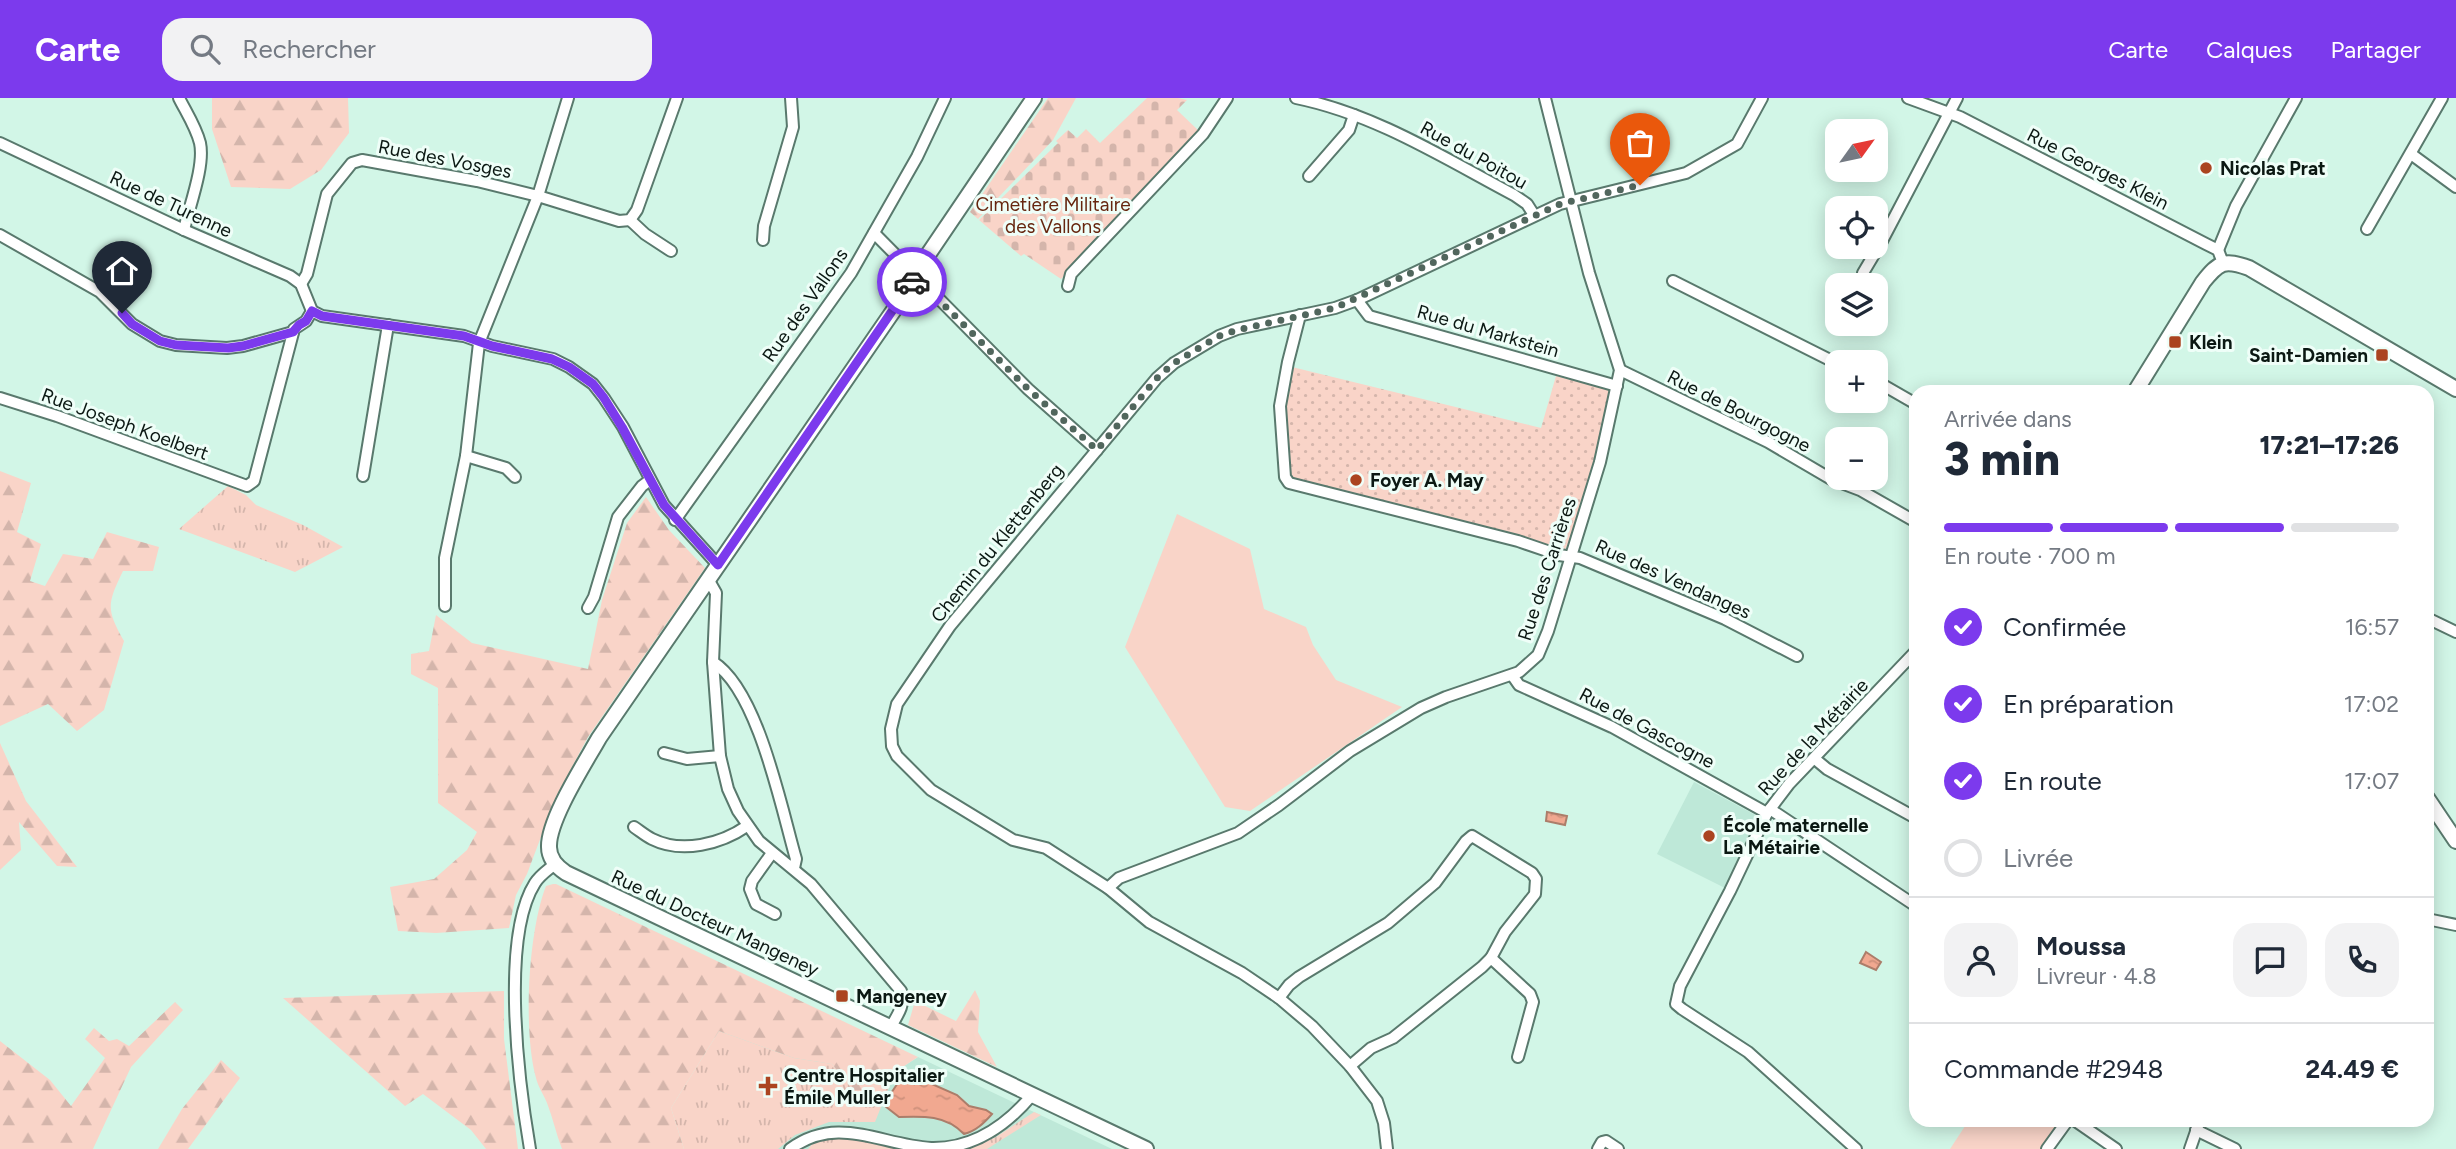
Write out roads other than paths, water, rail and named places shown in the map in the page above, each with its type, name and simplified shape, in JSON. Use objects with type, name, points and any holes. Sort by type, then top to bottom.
[{"type":"street","points":[[179,98],[201,147],[184,230]]},
{"type":"street","points":[[445,606],[445,558],[466,456],[479,343],[538,196],[568,98]]},
{"type":"street","points":[[538,196],[619,221],[630,220],[637,211],[677,98]]},
{"type":"street","points":[[763,240],[764,226],[793,127],[790,98]]},
{"type":"street","name":"Rue des Vallons","points":[[675,520],[851,272],[917,157],[945,98]]},
{"type":"street","points":[[530,1149],[517,1046],[516,955],[530,893],[537,880],[555,864],[549,846],[555,823],[577,776],[599,738],[1034,98]]},
{"type":"street","points":[[1068,286],[1071,274],[1203,134],[1227,98]]},
{"type":"street","name":"Rue du Poitou","points":[[1296,98],[1354,115],[1394,131],[1514,195],[1527,204],[1534,215]]},
{"type":"street","name":"Rue des Carrières","points":[[1108,888],[1119,878],[1238,833],[1350,751],[1422,708],[1512,675],[1526,667],[1538,655],[1548,631],[1600,461],[1620,370],[1589,272],[1545,98]]},
{"type":"street","name":"Chemin du Klettenberg","points":[[1387,1149],[1384,1123],[1377,1101],[1350,1066],[1312,1026],[1279,998],[1242,973],[1149,922],[1108,888],[1046,848],[1013,840],[931,790],[897,756],[892,746],[891,729],[897,704],[950,626],[1145,390],[1174,363],[1219,336],[1335,308],[1357,300],[1560,204],[1686,173],[1737,144],[1762,98]]},
{"type":"street","points":[[1908,98],[1950,113]]},
{"type":"street","points":[[1863,273],[1957,98]]},
{"type":"street","points":[[2139,385],[2221,256],[2236,205],[2296,98]]},
{"type":"street","points":[[2367,229],[2442,98]]},
{"type":"street","name":"Rue Georges Klein","points":[[1950,113],[2221,256]]},
{"type":"street","points":[[1309,176],[1349,130],[1354,115]]},
{"type":"street","name":"Rue de Turenne","points":[[0,143],[184,230],[290,276],[301,284]]},
{"type":"street","points":[[2410,154],[2456,187]]},
{"type":"street","name":"Rue des Vosges","points":[[301,284],[307,274],[327,194],[352,163],[362,160],[477,181],[538,196]]},
{"type":"street","points":[[630,220],[645,234],[671,251]]},
{"type":"street","points":[[874,233],[1028,389],[1097,450]]},
{"type":"street","points":[[0,235],[100,292],[132,324],[160,341],[176,345],[228,348],[243,346],[293,332],[306,321],[312,311]]},
{"type":"street","points":[[2221,256],[2249,268],[2456,389]]},
{"type":"street","points":[[1674,281],[1825,357]]},
{"type":"street","points":[[301,284],[312,311],[322,316],[464,336],[479,343],[552,359],[582,375],[604,398],[675,520],[718,565]]},
{"type":"street","name":"Rue du Markstein","points":[[1357,300],[1369,316],[1617,386]]},
{"type":"street","name":"Rue des Vendanges","points":[[1300,315],[1280,406],[1285,477],[1289,483],[1580,558],[1725,619],[1797,656]]},
{"type":"street","points":[[363,476],[388,324]]},
{"type":"street","name":"Rue Joseph Koelbert","points":[[0,398],[57,416],[247,486],[254,481],[293,332]]},
{"type":"street","name":"Rue de Bourgogne","points":[[1620,370],[1768,442],[1830,479],[1860,490],[1909,518]]},
{"type":"street","points":[[1888,389],[1909,400]]},
{"type":"street","points":[[466,456],[506,468],[515,477]]},
{"type":"street","points":[[588,608],[594,597],[618,517],[642,486],[650,480]]},
{"type":"street","points":[[708,579],[716,593],[713,662],[720,756],[728,789],[747,826],[772,853],[811,884],[901,991],[904,998],[890,1028]]},
{"type":"street","points":[[2434,621],[2456,632]]},
{"type":"street","name":"Rue de la Métairie","points":[[1856,1149],[1748,1052],[1676,1004],[1680,986],[1769,811],[1781,793],[1909,658]]},
{"type":"street","points":[[713,662],[724,669],[753,716],[796,859],[794,868]]},
{"type":"street","name":"Rue de Gascogne","points":[[1512,675],[1519,685],[1612,727],[1769,811],[1909,901]]},
{"type":"street","points":[[664,753],[687,759],[720,756]]},
{"type":"street","points":[[1815,759],[1827,769],[1909,814]]},
{"type":"street","points":[[2434,808],[2456,841]]},
{"type":"street","points":[[634,827],[653,840],[687,846],[714,843],[747,826]]},
{"type":"street","points":[[1279,998],[1299,977],[1388,923],[1435,883],[1472,836],[1526,867],[1536,879],[1535,894],[1505,932],[1491,958],[1399,1033],[1371,1048],[1350,1066]]},
{"type":"street","points":[[772,853],[752,881],[750,889],[756,904],[775,914]]},
{"type":"street","name":"Rue du Docteur Mangeney","points":[[555,864],[566,873],[1146,1149]]},
{"type":"street","points":[[2434,920],[2456,925]]},
{"type":"street","points":[[1491,958],[1530,994],[1533,1002],[1518,1057]]},
{"type":"street","points":[[790,1149],[815,1135],[841,1131],[931,1148],[971,1143],[998,1128],[1032,1095]]},
{"type":"street","points":[[2047,1149],[2063,1127]]},
{"type":"street","points":[[2084,1127],[2116,1149]]},
{"type":"street","points":[[2190,1149],[2197,1127]]},
{"type":"street","points":[[2201,1127],[2235,1149]]},
{"type":"street","points":[[1600,1146],[1606,1141],[1618,1149]]},
{"type":"water","points":[[1547,812],[1567,816],[1565,825],[1546,821]]},
{"type":"water","points":[[1866,952],[1881,962],[1876,970],[1860,963]]},
{"type":"water","points":[[907,1073],[957,1095],[969,1106],[992,1114],[980,1126],[964,1134],[942,1120],[899,1117],[885,1106],[885,1102]]},
{"type":"place","name":"Nicolas Prat","points":[[2206,168]]},
{"type":"place","name":"Klein","points":[[2175,342]]},
{"type":"place","name":"Saint-Damien","points":[[2382,355]]},
{"type":"place","name":"Foyer A. May","points":[[1356,480]]},
{"type":"place","name":"École maternelle La Métairie","points":[[1709,836]]},
{"type":"place","name":"Mangeney","points":[[842,996]]},
{"type":"place","name":"Centre Hospitalier Émile Muller","points":[[768,1086]]},
{"type":"park label","name":"Cimetière Militaire des Vallons","points":[[1053,215]]}]
